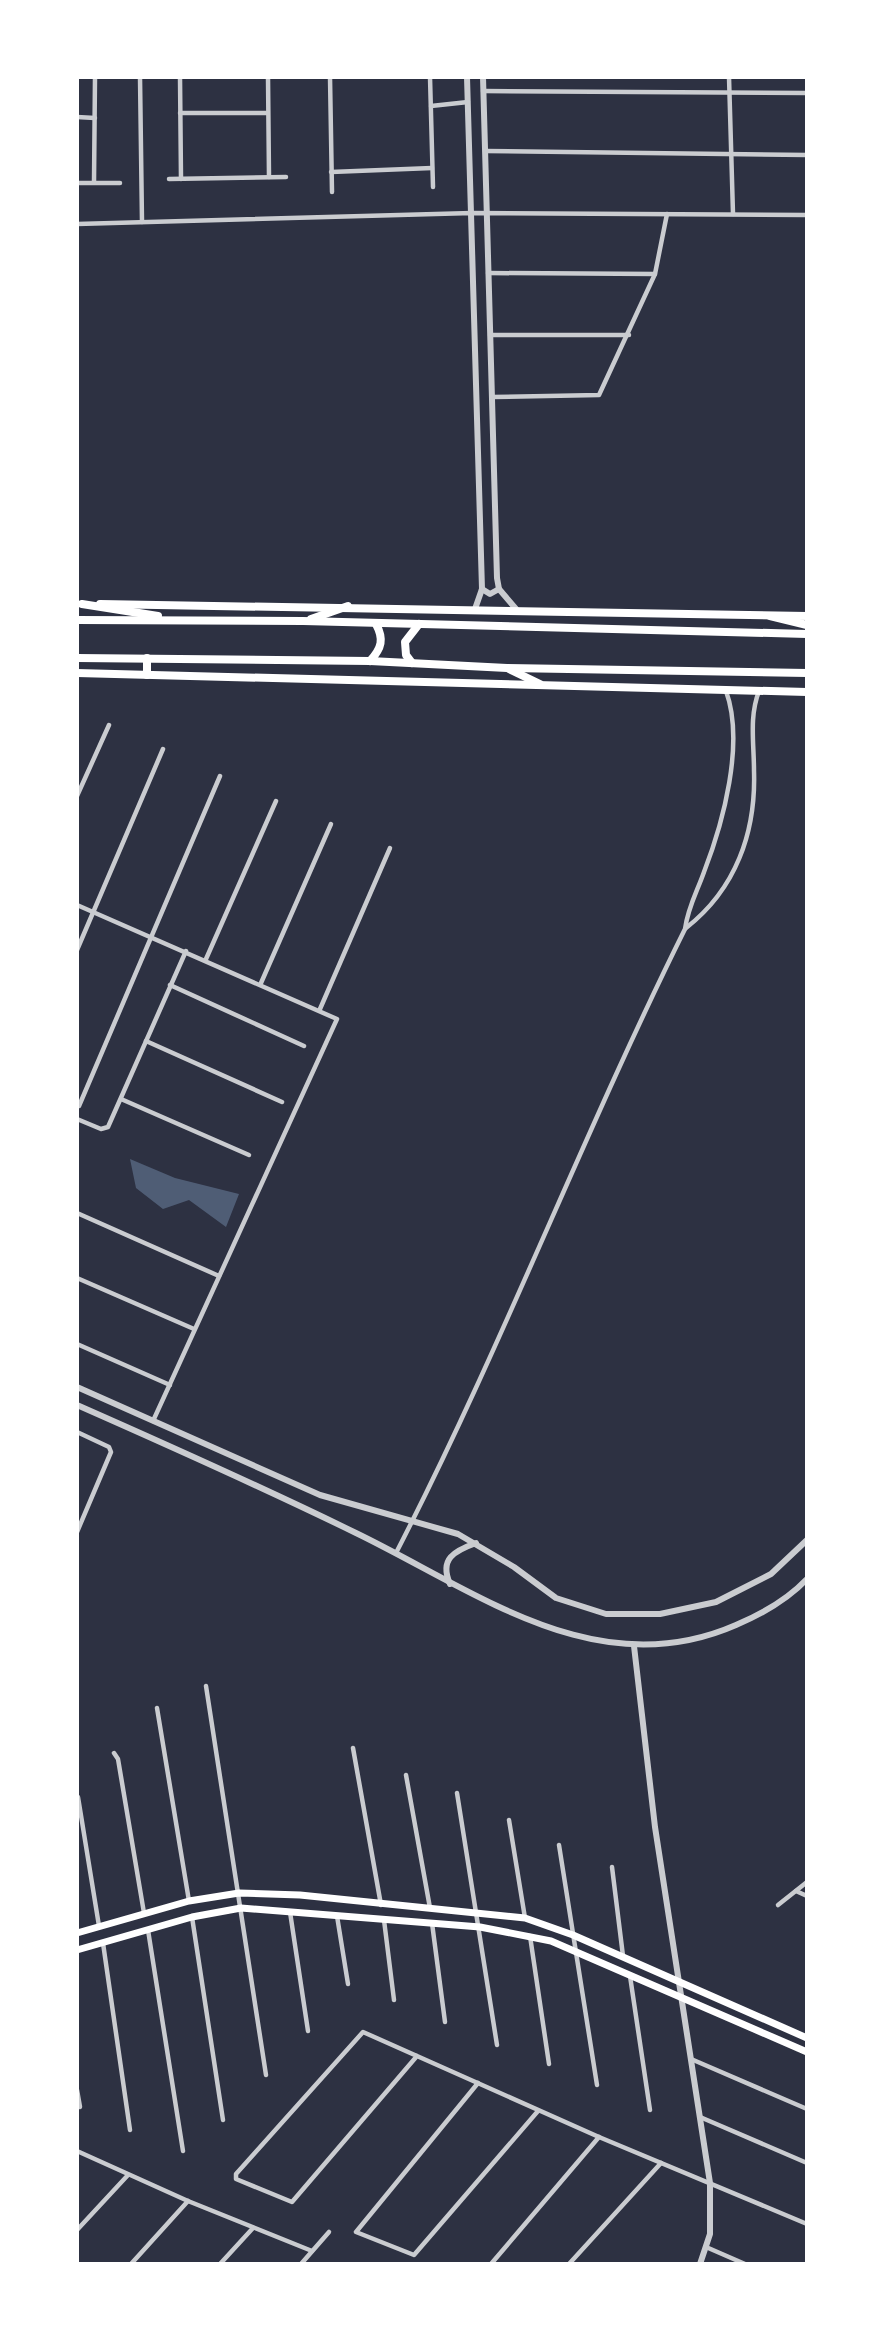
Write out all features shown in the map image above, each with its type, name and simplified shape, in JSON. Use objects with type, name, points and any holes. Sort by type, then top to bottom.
[{"type":"main road","points":[[79,604],[348,606],[807,616]]},
{"type":"main road","points":[[79,604],[182,620]]},
{"type":"main road","points":[[303,621],[348,606]]},
{"type":"main road","points":[[770,616],[807,625]]},
{"type":"main road","points":[[77,620],[303,621],[807,634]]},
{"type":"main road","points":[[370,661],[381,647],[381,633],[376,624]]},
{"type":"main road","points":[[412,663],[406,655],[405,642],[419,624]]},
{"type":"main road","points":[[77,658],[370,661],[507,668],[807,673]]},
{"type":"main road","points":[[147,658],[147,675]]},
{"type":"main road","points":[[507,668],[540,684]]},
{"type":"main road","points":[[77,673],[807,692]]},
{"type":"main road","points":[[77,1933],[189,1900],[239,1893],[300,1895],[381,1905],[478,1911],[525,1918],[573,1935],[807,2038]]},
{"type":"main road","points":[[77,1950],[192,1917],[240,1908],[480,1927],[530,1935],[576,1952],[683,2001],[807,2052]]},
{"type":"street","points":[[94,182],[95,77]]},
{"type":"street","points":[[140,77],[142,222]]},
{"type":"street","points":[[180,77],[181,179]]},
{"type":"street","points":[[268,77],[269,177]]},
{"type":"street","points":[[330,77],[332,192]]},
{"type":"street","points":[[430,77],[433,187]]},
{"type":"street","points":[[467,77],[482,589],[475,609]]},
{"type":"street","points":[[483,77],[487,273],[499,589],[516,609]]},
{"type":"street","points":[[729,77],[733,214]]},
{"type":"street","points":[[483,91],[807,93]]},
{"type":"street","points":[[430,106],[468,102]]},
{"type":"street","points":[[180,113],[267,113]]},
{"type":"street","points":[[77,117],[94,118]]},
{"type":"street","points":[[485,151],[807,155]]},
{"type":"street","points":[[331,172],[432,168]]},
{"type":"street","points":[[169,179],[286,177]]},
{"type":"street","points":[[77,183],[120,183]]},
{"type":"street","points":[[77,224],[472,213],[807,215]]},
{"type":"street","points":[[492,397],[599,396],[655,274],[667,214]]},
{"type":"street","points":[[487,273],[655,274]]},
{"type":"street","points":[[489,335],[629,335]]},
{"type":"street","points":[[482,589],[490,594],[499,589]]},
{"type":"street","points":[[396,1553],[414,1519],[620,1064],[685,929],[688,908],[714,845],[729,781],[733,714],[726,690]]},
{"type":"street","points":[[685,929],[700,917],[729,878],[749,835],[754,811],[753,711],[759,691]]},
{"type":"street","points":[[77,796],[109,725]]},
{"type":"street","points":[[77,950],[163,749]]},
{"type":"street","points":[[79,1106],[220,776]]},
{"type":"street","points":[[206,959],[276,801]]},
{"type":"street","points":[[261,983],[331,824]]},
{"type":"street","points":[[320,1009],[390,848]]},
{"type":"street","points":[[77,905],[335,1017],[336,1024],[153,1421]]},
{"type":"street","points":[[77,1119],[100,1129],[108,1127],[186,951]]},
{"type":"street","points":[[170,985],[304,1046]]},
{"type":"street","points":[[146,1041],[282,1102]]},
{"type":"street","points":[[121,1099],[249,1155]]},
{"type":"street","points":[[77,1213],[219,1276]]},
{"type":"street","points":[[77,1278],[194,1329]]},
{"type":"street","points":[[77,1344],[170,1385]]},
{"type":"street","points":[[77,1387],[320,1494],[414,1519],[476,1544],[569,1605],[606,1614],[629,1616],[689,1610],[746,1589],[771,1574],[807,1540]]},
{"type":"street","points":[[77,1405],[396,1553],[450,1584],[547,1627],[602,1642],[634,1646],[715,1634],[778,1603],[807,1579]]},
{"type":"street","points":[[77,1432],[109,1447],[111,1452],[77,1532]]},
{"type":"street","points":[[450,1584],[445,1569],[447,1561],[453,1553],[476,1544]]},
{"type":"street","points":[[634,1646],[655,1827],[710,2183],[712,2216],[700,2264]]},
{"type":"street","points":[[206,1686],[266,2075]]},
{"type":"street","points":[[157,1708],[189,1900]]},
{"type":"street","points":[[353,1748],[381,1905]]},
{"type":"street","points":[[114,1753],[118,1759],[144,1913]]},
{"type":"street","points":[[406,1775],[430,1909]]},
{"type":"street","points":[[457,1793],[478,1911],[497,2045]]},
{"type":"street","points":[[78,1797],[99,1926]]},
{"type":"street","points":[[509,1820],[525,1918]]},
{"type":"street","points":[[559,1845],[597,2085]]},
{"type":"street","points":[[612,1867],[624,1957]]},
{"type":"street","points":[[778,1905],[807,1882]]},
{"type":"street","points":[[796,1891],[807,1896]]},
{"type":"street","points":[[290,1912],[308,2031]]},
{"type":"street","points":[[337,1916],[348,1984]]},
{"type":"street","points":[[192,1917],[223,2120]]},
{"type":"street","points":[[384,1920],[394,2000]]},
{"type":"street","points":[[432,1923],[445,2022]]},
{"type":"street","points":[[148,1929],[183,2151]]},
{"type":"street","points":[[530,1935],[548,2064]]},
{"type":"street","points":[[103,1943],[130,2130]]},
{"type":"street","points":[[630,1976],[650,2110]]},
{"type":"street","points":[[417,2056],[295,2200],[286,2202],[236,2179],[236,2174],[358,2034],[367,2032],[538,2111],[807,2224]]},
{"type":"street","points":[[691,2059],[807,2109]]},
{"type":"street","points":[[478,2083],[356,2230],[383,2244],[414,2255],[538,2111]]},
{"type":"street","points":[[77,2090],[80,2107]]},
{"type":"street","points":[[699,2117],[807,2163]]},
{"type":"street","points":[[491,2264],[599,2137]]},
{"type":"street","points":[[77,2151],[188,2201],[312,2251]]},
{"type":"street","points":[[569,2264],[661,2163]]},
{"type":"street","points":[[77,2230],[128,2175]]},
{"type":"street","points":[[131,2264],[188,2201]]},
{"type":"street","points":[[220,2264],[253,2228]]},
{"type":"street","points":[[301,2264],[329,2232]]},
{"type":"street","points":[[706,2247],[745,2264]]},
{"type":"water","points":[[130,1159],[175,1178],[239,1194],[226,1227],[189,1200],[163,1209],[136,1188]]}]
